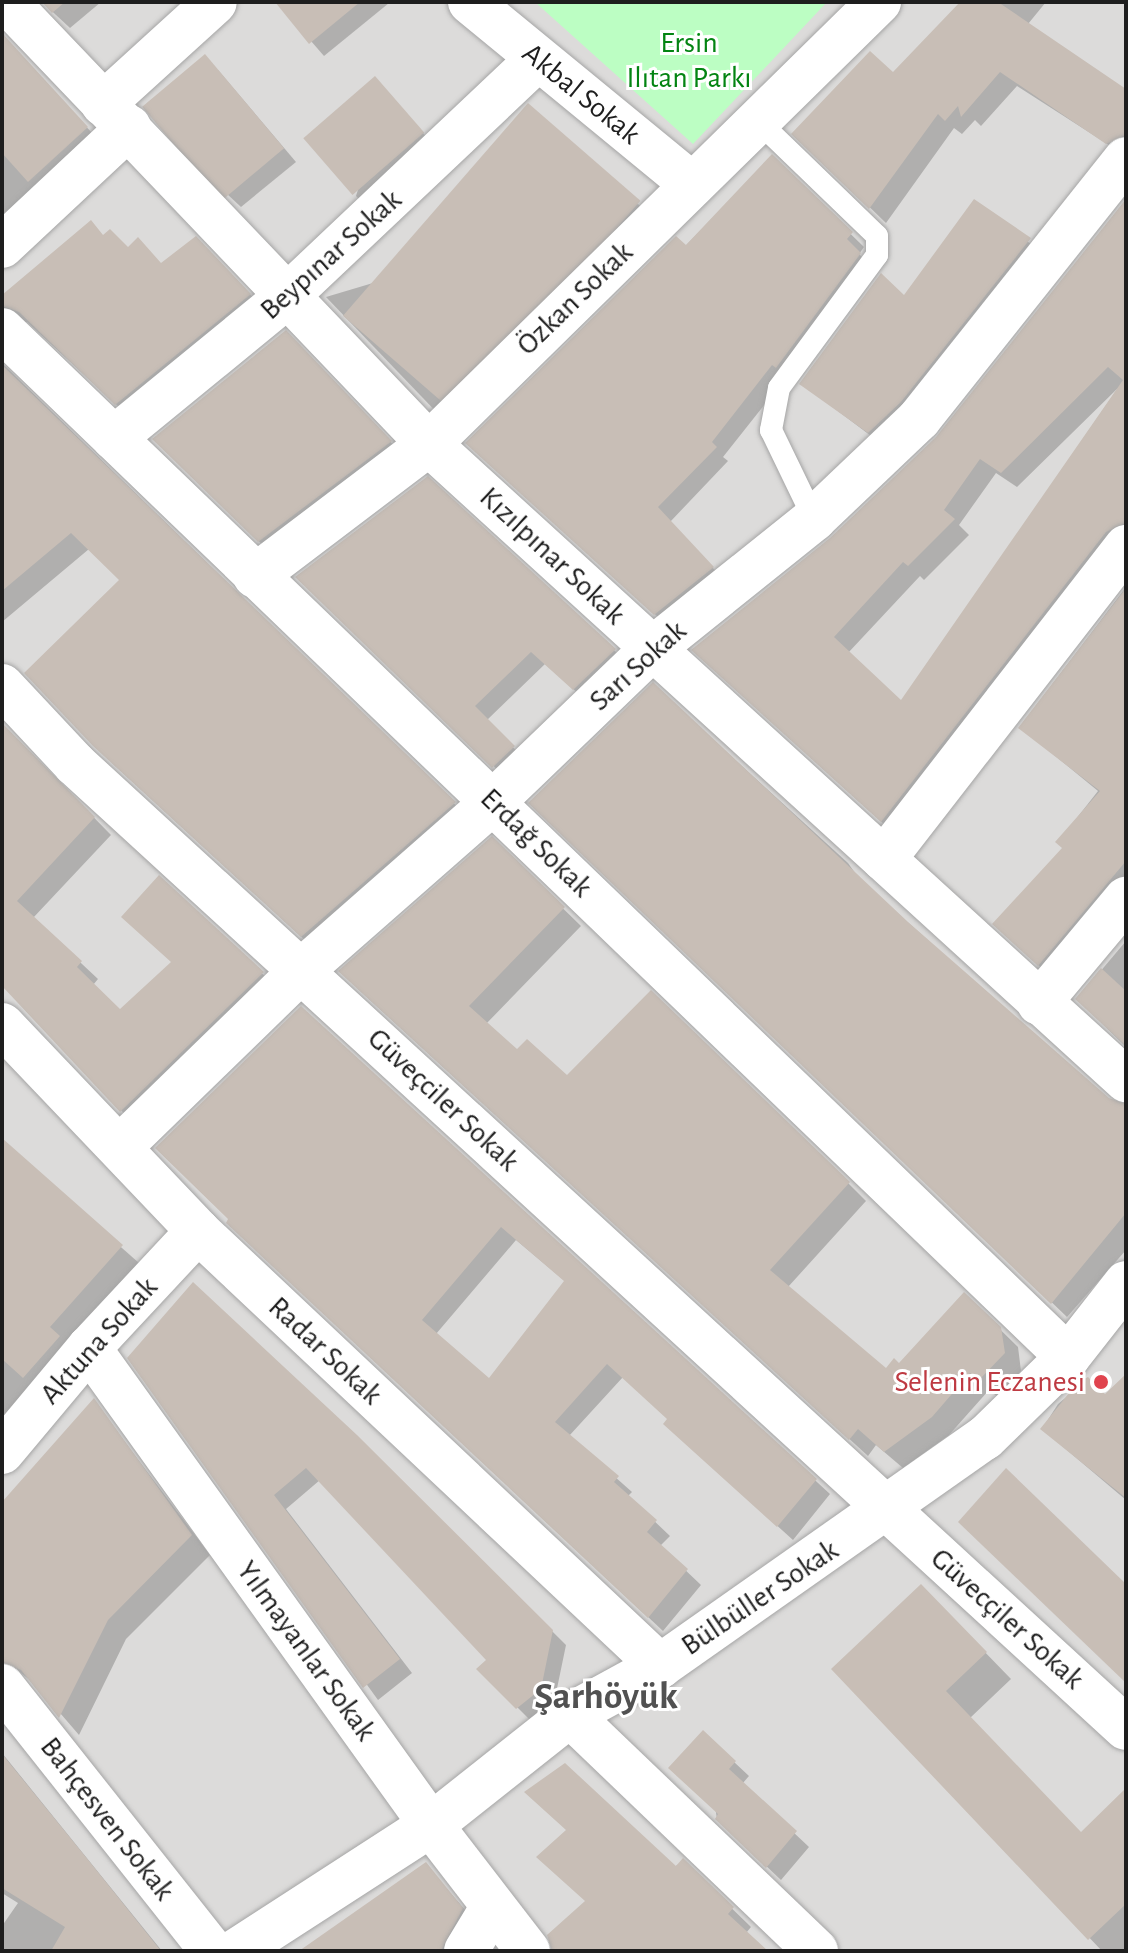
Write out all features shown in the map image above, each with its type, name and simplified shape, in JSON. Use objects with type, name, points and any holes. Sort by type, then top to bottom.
[{"type":"street","name":"Kızılpınar Sokak","points":[[7,2],[285,298],[429,444],[1126,1080]]},
{"type":"street","points":[[2,246],[215,2]]},
{"type":"street","name":"Akbal Sokak","points":[[470,2],[693,185]]},
{"type":"street","name":"Özkan Sokak","points":[[255,576],[429,444],[879,2]]},
{"type":"street","name":"Beypınar Sokak","points":[[114,438],[285,298],[537,60]]},
{"type":"street","name":"Sarı Sokak","points":[[121,1146],[302,970],[493,802],[652,649],[814,519],[919,419],[1126,159]]},
{"type":"street","name":"Erdağ Sokak","points":[[2,330],[1068,1357]]},
{"type":"street","points":[[884,859],[1126,547]]},
{"type":"street","name":"Güveçciler Sokak","points":[[2,686],[75,764],[888,1511]]},
{"type":"street","points":[[1039,1003],[1126,899]]},
{"type":"street","name":"Radar Sokak","points":[[2,1025],[121,1146],[198,1231],[660,1666]]},
{"type":"street","name":"Aktuna Sokak","points":[[2,1452],[89,1348],[198,1231]]},
{"type":"street","name":"Bülbüller Sokak","points":[[236,1951],[431,1825],[570,1715],[660,1666],[888,1511],[985,1438],[1068,1357],[1122,1298]]},
{"type":"street","name":"Yılmayanlar Sokak","points":[[89,1348],[431,1825],[528,1951]]},
{"type":"street","name":"Güvecçiler Sokak","points":[[888,1511],[1126,1728]]},
{"type":"street","name":"Bahçesven Sokak","points":[[2,1686],[212,1951]]},
{"type":"street","points":[[570,1715],[816,1951]]},
{"type":"street","points":[[466,1951],[492,1908]]},
{"type":"lane","points":[[758,121],[877,236],[877,255],[779,388],[771,430],[814,519]]},
{"type":"shaded area","points":[[2,2],[1126,2],[1126,1951],[2,1951]]},
{"type":"green space","name":"Ersin Ilıtan Parkı","points":[[535,2],[827,2],[693,144]]},
{"type":"building","points":[[42,2],[65,2],[52,13]]},
{"type":"building","points":[[275,2],[360,2],[309,44]]},
{"type":"building","points":[[960,2],[998,2],[1126,89],[1126,135],[1106,144],[1000,72],[961,117],[958,106],[945,121],[938,114],[869,209],[791,134],[870,51],[893,72]]},
{"type":"building","points":[[2,33],[88,127],[28,182],[2,153]]},
{"type":"building","points":[[205,54],[284,148],[221,201],[142,107]]},
{"type":"building","points":[[375,76],[424,133],[353,195],[303,138]]},
{"type":"building","points":[[528,103],[640,201],[455,414],[343,316]]},
{"type":"building","points":[[772,154],[853,232],[847,239],[861,253],[776,368],[772,365],[712,442],[717,447],[658,507],[714,567],[654,615],[465,443],[676,236],[686,245]]},
{"type":"building","points":[[974,199],[1031,238],[901,402],[868,433],[799,384],[881,273],[904,295]]},
{"type":"building","points":[[1126,199],[1126,523],[1106,532],[881,822],[691,650],[830,538],[936,437]],"holes":[[[1108,367],[1123,380],[901,700],[834,637],[903,562],[908,566],[955,519],[944,510],[980,459],[1001,473]]]},
{"type":"building","points":[[91,220],[103,235],[110,229],[128,247],[138,237],[161,263],[196,236],[251,294],[115,405],[19,312],[2,306],[2,295]]},
{"type":"building","points":[[286,330],[392,441],[258,542],[152,439]]},
{"type":"building","points":[[2,365],[456,802],[301,937],[93,746],[24,673],[119,580],[71,533],[2,591]]},
{"type":"building","points":[[428,476],[616,649],[573,690],[531,652],[475,706],[515,746],[492,768],[295,577]]},
{"type":"building","points":[[1126,588],[1126,861],[1038,966],[992,924],[1062,848],[1055,842],[1100,791],[1018,728]]},
{"type":"building","points":[[653,682],[908,922],[1109,1098],[1126,1104],[1126,1213],[1051,1304],[528,803]]},
{"type":"building","points":[[2,723],[95,817],[17,901],[82,961],[77,967],[120,1009],[171,962],[121,917],[159,875],[264,972],[120,1112],[2,986]]},
{"type":"building","points":[[492,836],[565,907],[469,1006],[517,1049],[527,1039],[567,1075],[651,990],[850,1182],[770,1270],[886,1368],[894,1358],[899,1363],[964,1292],[1001,1327],[1005,1353],[979,1380],[970,1373],[932,1417],[884,1452],[858,1429],[849,1440],[338,971]]},
{"type":"building","points":[[1101,968],[1126,991],[1126,1046],[1075,999]]},
{"type":"building","points":[[301,1006],[817,1479],[777,1527],[663,1424],[667,1419],[607,1364],[555,1422],[619,1476],[614,1482],[657,1520],[647,1532],[688,1569],[648,1618],[226,1223],[228,1219],[155,1148]],"holes":[[[501,1227],[564,1281],[489,1378],[422,1320]]]},
{"type":"building","points":[[2,1138],[123,1245],[50,1327],[60,1336],[23,1378],[2,1359]]},
{"type":"building","points":[[193,1282],[357,1435],[553,1630],[541,1689],[516,1709],[476,1669],[486,1660],[306,1468],[274,1495],[400,1659],[363,1688],[127,1358]]},
{"type":"building","points":[[1126,1374],[1126,1498],[1040,1429],[1078,1382],[1088,1377],[1105,1394]]},
{"type":"building","points":[[94,1398],[192,1535],[108,1620],[59,1718],[21,1670],[2,1662],[2,1502]]},
{"type":"building","points":[[1006,1468],[1126,1584],[1126,1683],[958,1522]]},
{"type":"building","points":[[921,1584],[987,1652],[946,1691],[1081,1832],[1126,1788],[1126,1904],[1088,1940],[831,1669]]},
{"type":"building","points":[[703,1730],[736,1761],[729,1769],[797,1831],[766,1868],[715,1819],[718,1814],[668,1768]]},
{"type":"building","points":[[2,1754],[161,1951],[51,1951],[65,1927],[2,1888]]},
{"type":"building","points":[[565,1763],[676,1866],[683,1858],[734,1907],[728,1914],[768,1951],[552,1951],[547,1935],[585,1901],[536,1857],[566,1830],[524,1792]]},
{"type":"building","points":[[426,1862],[463,1908],[441,1951],[299,1951]]},
{"type":"place","name":"Selenin Eczanesi","points":[[1101,1382]]},
{"type":"district","name":"Şarhöyük","points":[[606,1698]]}]
